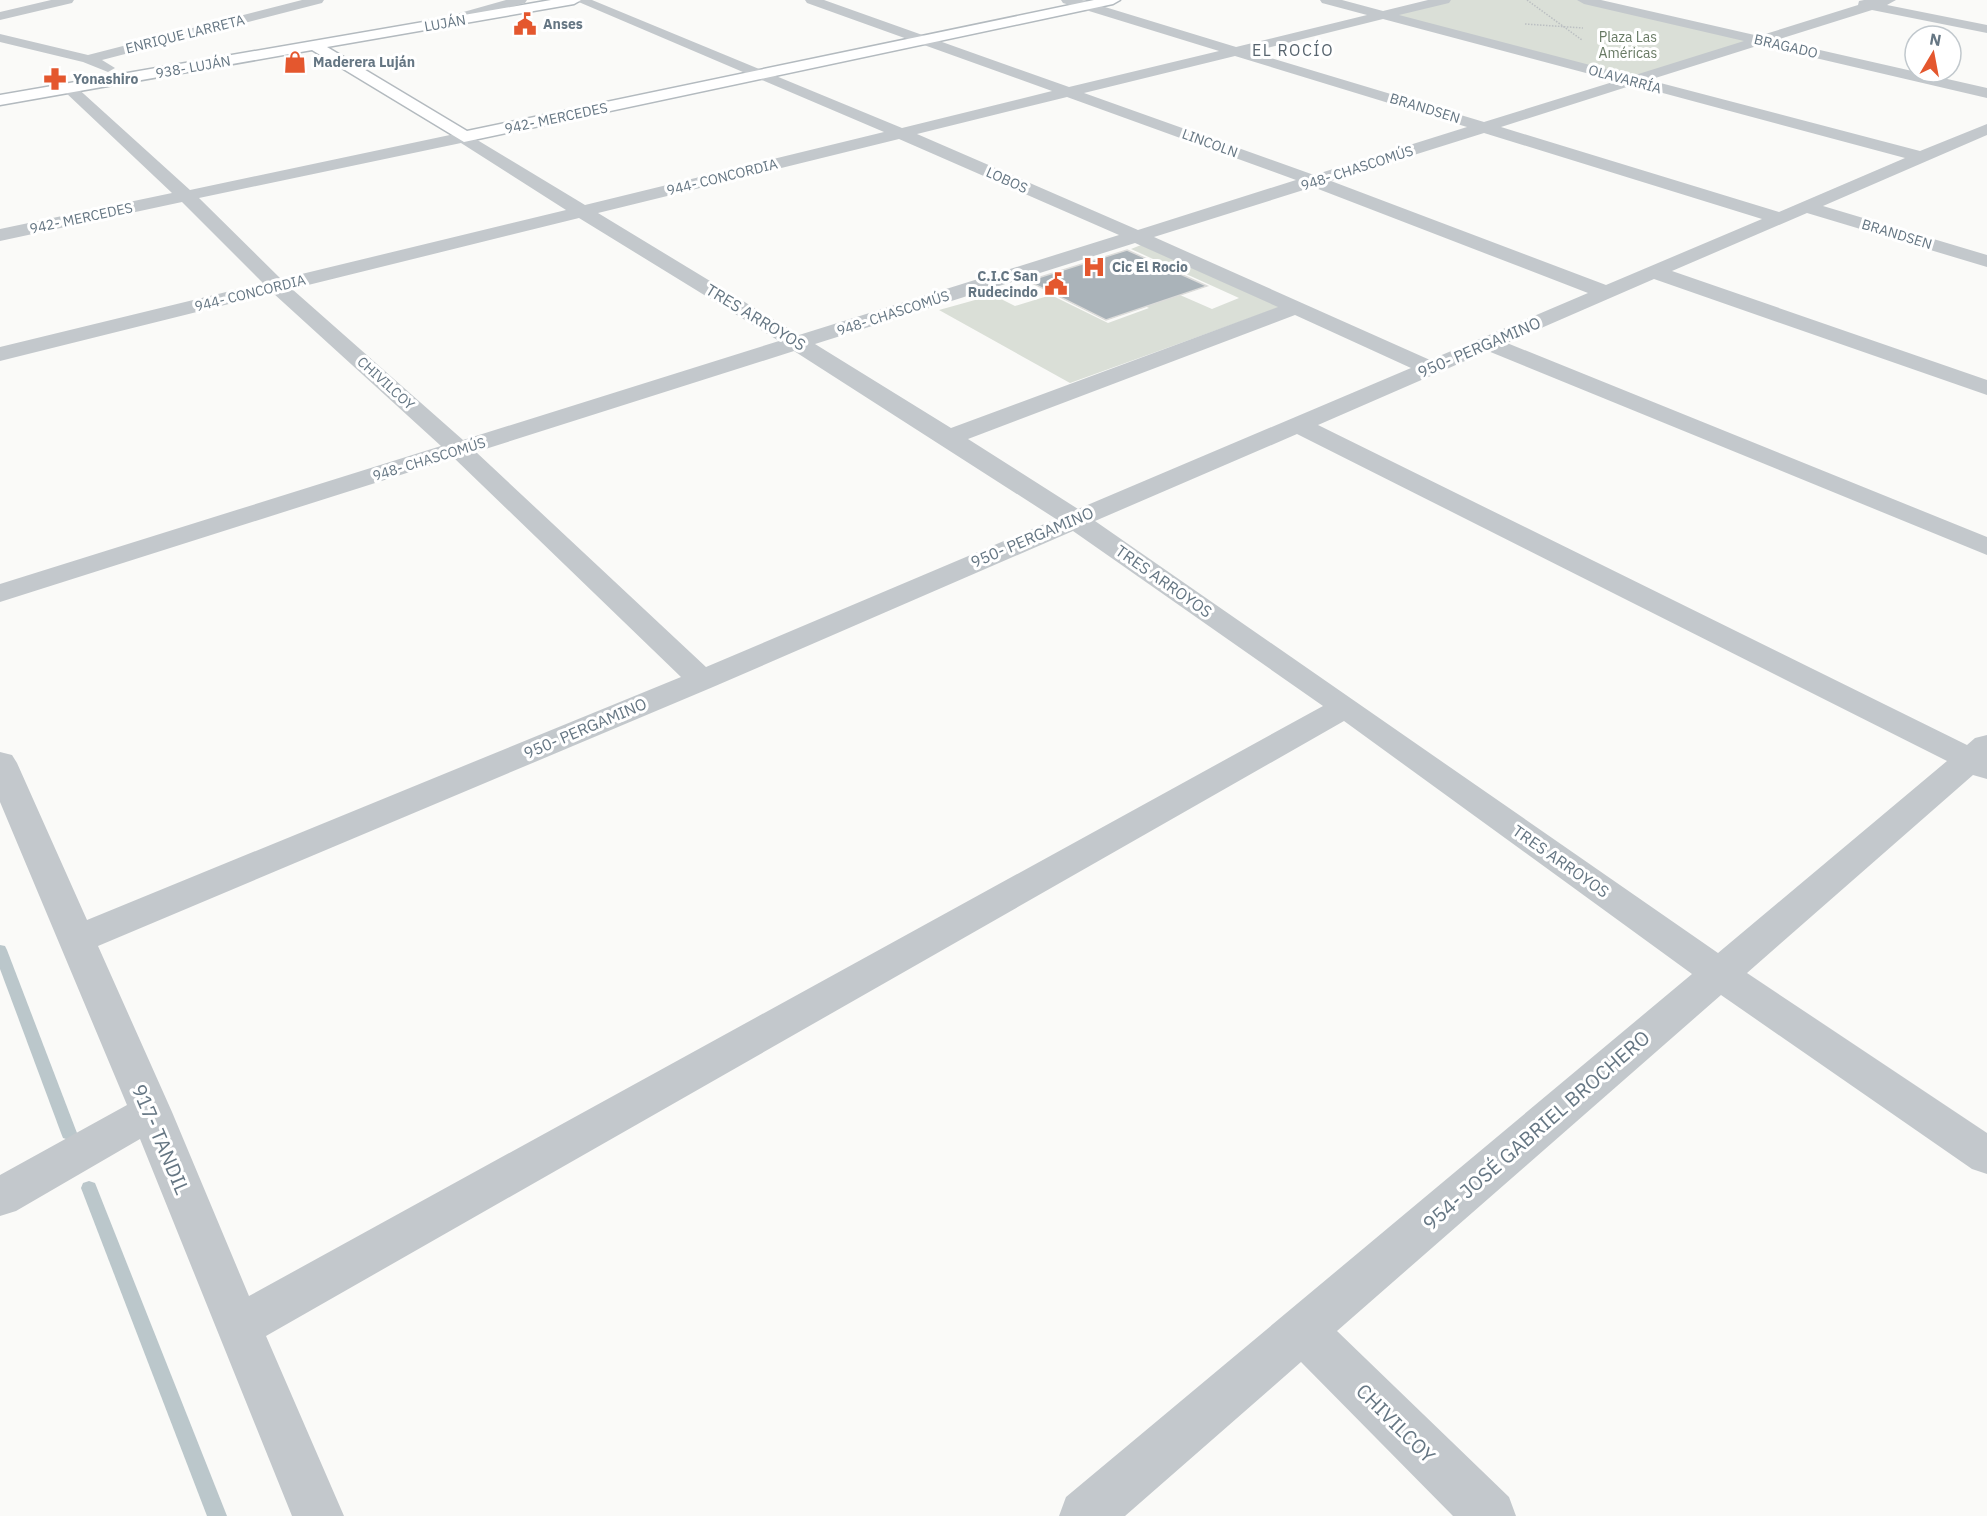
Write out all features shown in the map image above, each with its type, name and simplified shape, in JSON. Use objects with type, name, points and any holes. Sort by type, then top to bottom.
[{"type":"main road","name":"LUJÁN","points":[[315,46],[574,0]]},
{"type":"main road","name":"942- MERCEDES","points":[[464,137],[1113,0]]},
{"type":"main road","name":"938- LUJÁN","points":[[0,100],[315,46]]},
{"type":"main road","name":"TRES ARROYOS","points":[[315,46],[464,137]]},
{"type":"street","points":[[0,16],[67,0]]},
{"type":"street","name":"ENRIQUE LARRETA","points":[[88,59],[316,0]]},
{"type":"street","points":[[433,25],[520,0]]},
{"type":"street","name":"LOBOS","points":[[581,0],[764,74],[1297,307],[1430,368]]},
{"type":"street","name":"LINCOLN","points":[[812,0],[1315,181],[1605,292]]},
{"type":"street","name":"BRANDSEN","points":[[1068,0],[1780,218]]},
{"type":"street","name":"OLAVARRÍA","points":[[1327,0],[1922,157]]},
{"type":"street","name":"944- CONCORDIA","points":[[0,354],[1444,0]]},
{"type":"street","name":"BRAGADO","points":[[1584,0],[1987,93]]},
{"type":"street","points":[[1845,0],[1987,29]]},
{"type":"street","name":"948- CHASCOMÚS","points":[[0,593],[1888,0]]},
{"type":"street","points":[[0,38],[88,59],[128,78]]},
{"type":"street","name":"CHIVILCOY","points":[[69,88],[186,196],[277,286],[460,450],[702,680]]},
{"type":"street","name":"950- PERGAMINO","points":[[75,940],[702,680],[1987,129]]},
{"type":"street","name":"942- MERCEDES","points":[[0,235],[464,137]]},
{"type":"street","name":"TRES ARROYOS","points":[[464,137],[580,212],[799,343],[950,437],[1074,519],[1345,707],[1718,973],[1987,1156]]},
{"type":"street","name":"BRANDSEN","points":[[1806,207],[1987,261]]},
{"type":"street","points":[[1654,272],[1987,388]]},
{"type":"street","points":[[950,437],[1297,307]]},
{"type":"street","points":[[1488,343],[1987,547]]},
{"type":"street","points":[[1298,424],[1981,757]]},
{"type":"street","points":[[238,1327],[1345,707]]},
{"type":"street","name":"954- JOSÉ GABRIEL BROCHERO","points":[[1085,1516],[1718,973],[1981,757]]},
{"type":"street","name":"917- TANDIL","points":[[2,774],[151,1112],[318,1516]]},
{"type":"street","points":[[0,1197],[151,1112]]},
{"type":"street","name":"CHIVILCOY","points":[[1302,1330],[1490,1516]]},
{"type":"path","points":[[1517,23],[1587,28]]},
{"type":"green space","name":"Plaza Las Américas","points":[[1444,0],[1584,0],[1759,40],[1632,81],[1383,15]]},
{"type":"green space","points":[[1141,245],[1280,307],[1070,383],[939,310],[993,295],[1015,306],[1051,295],[1108,323],[1149,308],[1094,282],[1125,271],[1212,309],[1239,298],[1131,249]]},
{"type":"building","name":"C.I.C San Rudecindo","points":[[1127,250],[1207,286],[1106,320],[1028,281]]},
{"type":"waterway","points":[[0,950],[69,1133]]},
{"type":"waterway","points":[[89,1188],[217,1516]]},
{"type":"place","name":"Anses","points":[[525,24]]},
{"type":"place","name":"Maderera Luján","points":[[295,62]]},
{"type":"place","name":"Yonashiro","points":[[55,79]]},
{"type":"place","name":"Cic El Rocio","points":[[1094,267]]},
{"type":"place","name":"C.I.C San Rudecindo","points":[[1056,284]]},
{"type":"district","name":"EL ROCÍO","points":[[1293,50]]}]
